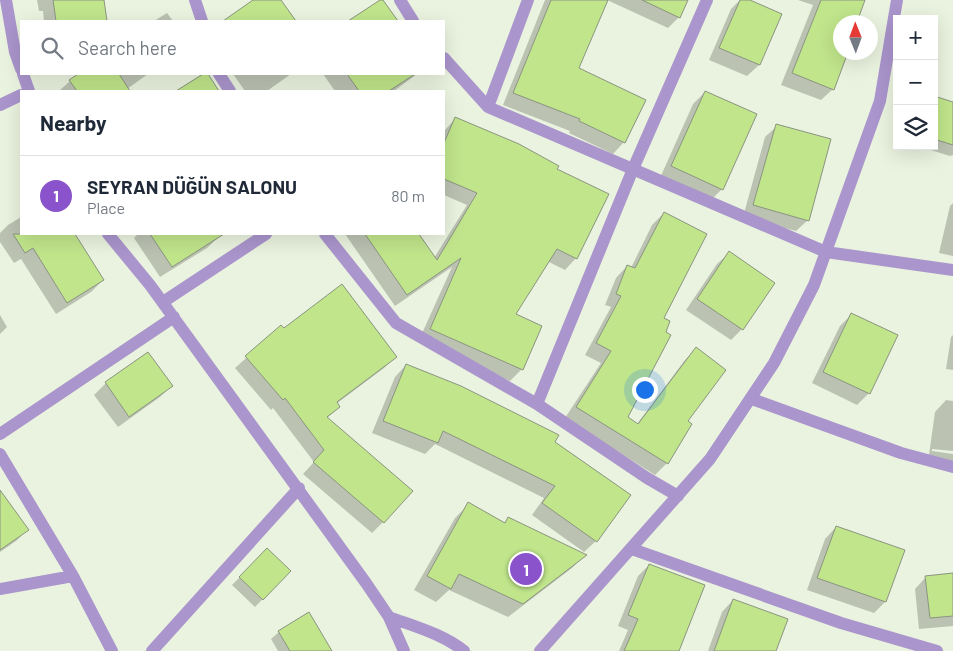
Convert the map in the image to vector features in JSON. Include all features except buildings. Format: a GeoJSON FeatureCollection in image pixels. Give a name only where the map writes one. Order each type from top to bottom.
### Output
{"type":"FeatureCollection","features":[{"type":"Feature","properties":{"kind":"street"},"geometry":{"type":"LineString","coordinates":[[6,0],[20,66]]}},
{"type":"Feature","properties":{"kind":"street"},"geometry":{"type":"LineString","coordinates":[[195,0],[202,20]]}},
{"type":"Feature","properties":{"kind":"street"},"geometry":{"type":"LineString","coordinates":[[400,0],[412,20]]}},
{"type":"Feature","properties":{"kind":"street"},"geometry":{"type":"LineString","coordinates":[[488,107],[528,0]]}},
{"type":"Feature","properties":{"kind":"street"},"geometry":{"type":"LineString","coordinates":[[537,404],[632,169],[707,0]]}},
{"type":"Feature","properties":{"kind":"street"},"geometry":{"type":"LineString","coordinates":[[540,651],[710,459],[774,364],[814,286],[880,101],[897,0]]}},
{"type":"Feature","properties":{"kind":"street"},"geometry":{"type":"LineString","coordinates":[[445,59],[488,107],[826,252],[953,270]]}},
{"type":"Feature","properties":{"kind":"street"},"geometry":{"type":"LineString","coordinates":[[23,75],[29,90]]}},
{"type":"Feature","properties":{"kind":"street"},"geometry":{"type":"LineString","coordinates":[[220,75],[229,90]]}},
{"type":"Feature","properties":{"kind":"street"},"geometry":{"type":"LineString","coordinates":[[0,105],[20,95]]}},
{"type":"Feature","properties":{"kind":"street"},"geometry":{"type":"LineString","coordinates":[[109,235],[163,302],[366,582],[389,617],[404,651]]}},
{"type":"Feature","properties":{"kind":"street"},"geometry":{"type":"LineString","coordinates":[[163,302],[264,235]]}},
{"type":"Feature","properties":{"kind":"street"},"geometry":{"type":"LineString","coordinates":[[326,235],[396,322],[537,404],[647,478],[678,496]]}},
{"type":"Feature","properties":{"kind":"street"},"geometry":{"type":"LineString","coordinates":[[0,434],[174,317]]}},
{"type":"Feature","properties":{"kind":"street"},"geometry":{"type":"LineString","coordinates":[[752,399],[901,454],[953,466]]}},
{"type":"Feature","properties":{"kind":"street"},"geometry":{"type":"LineString","coordinates":[[0,454],[73,576],[112,651]]}},
{"type":"Feature","properties":{"kind":"street"},"geometry":{"type":"LineString","coordinates":[[152,651],[299,488]]}},
{"type":"Feature","properties":{"kind":"street"},"geometry":{"type":"LineString","coordinates":[[632,549],[841,623],[937,651]]}},
{"type":"Feature","properties":{"kind":"street"},"geometry":{"type":"LineString","coordinates":[[0,589],[73,576]]}},
{"type":"Feature","properties":{"kind":"street"},"geometry":{"type":"LineString","coordinates":[[389,617],[436,636],[458,646],[464,651]]}},
{"type":"Feature","properties":{"kind":"place","name":"SEYRAN DÜĞÜN SALONU"},"geometry":{"type":"Point","coordinates":[526,569]}}]}
